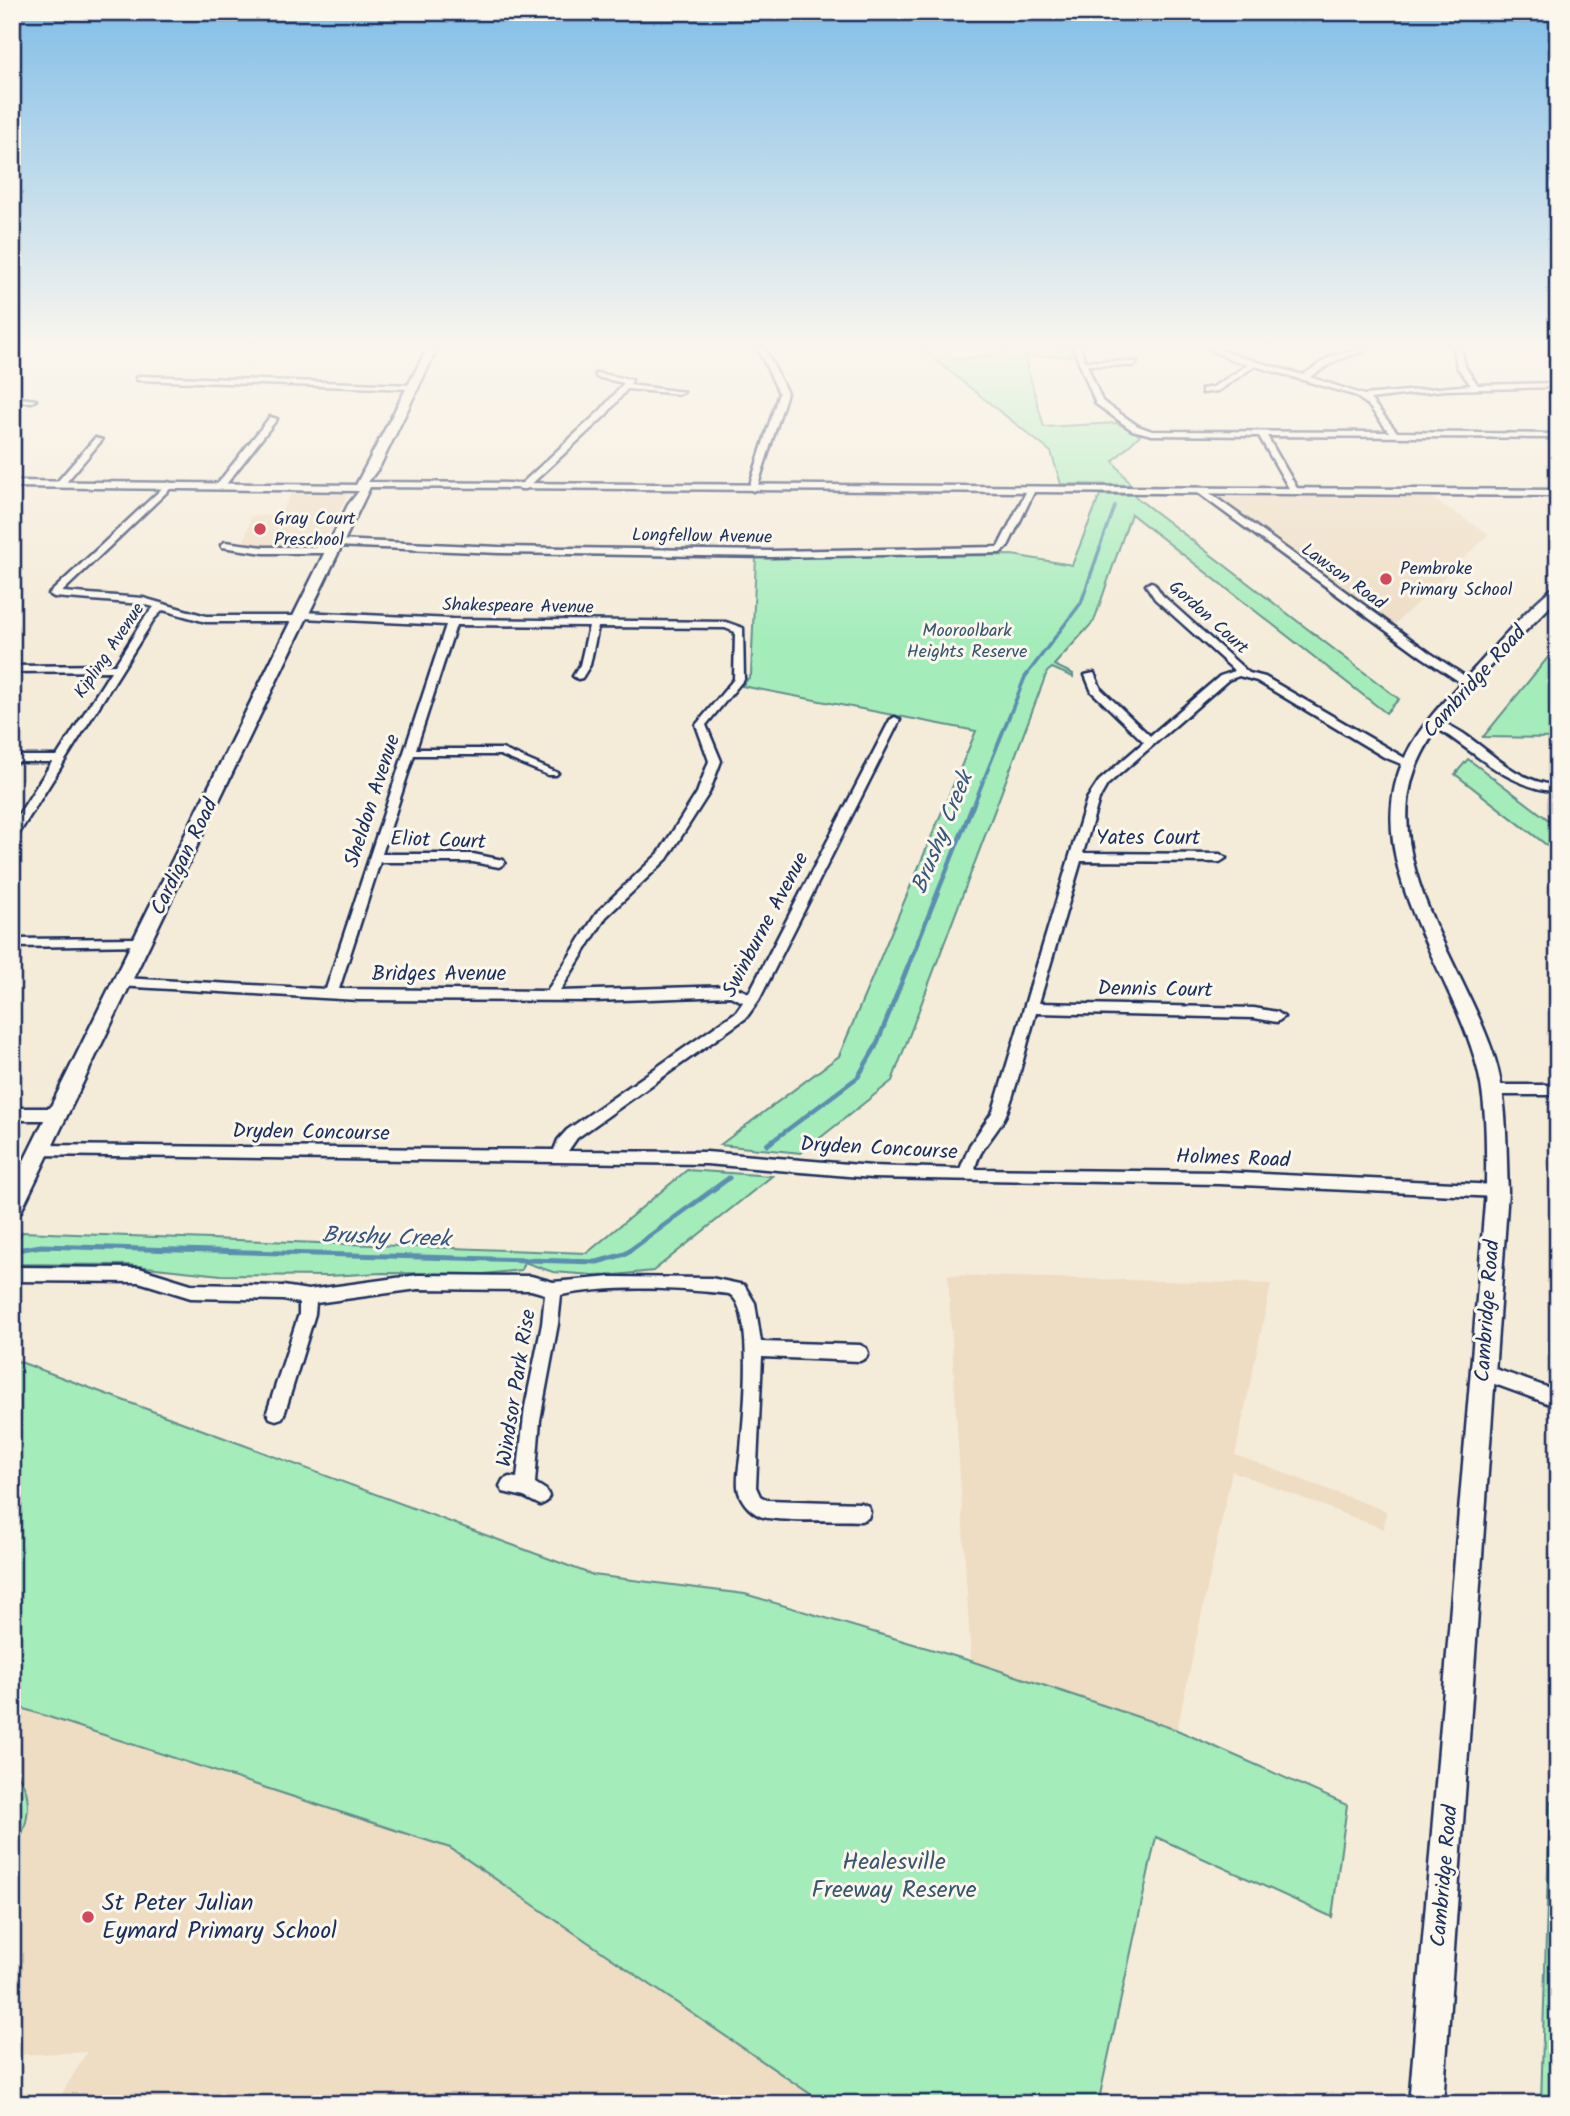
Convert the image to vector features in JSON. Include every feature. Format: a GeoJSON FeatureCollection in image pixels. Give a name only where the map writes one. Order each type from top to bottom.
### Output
{"type":"FeatureCollection","features":[{"type":"Feature","properties":{"kind":"street"},"geometry":{"type":"LineString","coordinates":[[60,484],[93,446]]}},
{"type":"Feature","properties":{"kind":"street"},"geometry":{"type":"LineString","coordinates":[[221,485],[252,446]]}},
{"type":"Feature","properties":{"kind":"street","name":"Cardigan Road"},"geometry":{"type":"LineString","coordinates":[[12,1207],[144,942],[384,446]]}},
{"type":"Feature","properties":{"kind":"street"},"geometry":{"type":"LineString","coordinates":[[523,487],[568,446]]}},
{"type":"Feature","properties":{"kind":"street"},"geometry":{"type":"LineString","coordinates":[[753,488],[766,446]]}},
{"type":"Feature","properties":{"kind":"street"},"geometry":{"type":"LineString","coordinates":[[1268,446],[1294,490]]}},
{"type":"Feature","properties":{"kind":"street"},"geometry":{"type":"LineString","coordinates":[[12,484],[1558,493]]}},
{"type":"Feature","properties":{"kind":"street","name":"Kipling Avenue"},"geometry":{"type":"LineString","coordinates":[[12,835],[150,617],[161,606],[143,601],[54,594],[169,485]]}},
{"type":"Feature","properties":{"kind":"street","name":"Longfellow Avenue"},"geometry":{"type":"LineString","coordinates":[[334,546],[771,554],[1000,550],[1031,490]]}},
{"type":"Feature","properties":{"kind":"street","name":"Lawson Road"},"geometry":{"type":"LineString","coordinates":[[1201,491],[1426,655],[1471,684]]}},
{"type":"Feature","properties":{"kind":"street"},"geometry":{"type":"LineString","coordinates":[[225,545],[264,550],[334,546]]}},
{"type":"Feature","properties":{"kind":"street","name":"Gordon Court"},"geometry":{"type":"LineString","coordinates":[[1151,585],[1158,597],[1245,674]]}},
{"type":"Feature","properties":{"kind":"street","name":"Cambridge Road"},"geometry":{"type":"LineString","coordinates":[[1426,2104],[1497,1191],[1493,1090],[1472,1023],[1404,858],[1397,808],[1409,764],[1436,723],[1558,590]]}},
{"type":"Feature","properties":{"kind":"street","name":"Shakespeare Avenue"},"geometry":{"type":"LineString","coordinates":[[161,606],[206,619],[300,617],[735,626],[741,637],[739,679],[701,725],[715,761],[703,793],[663,856],[602,914],[551,995]]}},
{"type":"Feature","properties":{"kind":"street","name":"Sheldon Avenue"},"geometry":{"type":"LineString","coordinates":[[331,993],[452,622]]}},
{"type":"Feature","properties":{"kind":"street"},"geometry":{"type":"LineString","coordinates":[[578,676],[585,665],[594,624]]}},
{"type":"Feature","properties":{"kind":"street"},"geometry":{"type":"LineString","coordinates":[[12,669],[117,668]]}},
{"type":"Feature","properties":{"kind":"street"},"geometry":{"type":"LineString","coordinates":[[1245,674],[1261,679],[1388,755],[1409,764]]}},
{"type":"Feature","properties":{"kind":"street","name":"Dryden Concourse"},"geometry":{"type":"LineString","coordinates":[[41,1151],[713,1158],[872,1172],[967,1175],[972,1150],[997,1120],[1099,787],[1224,678],[1245,674]]}},
{"type":"Feature","properties":{"kind":"street"},"geometry":{"type":"LineString","coordinates":[[1090,675],[1096,690],[1150,741]]}},
{"type":"Feature","properties":{"kind":"street","name":"Swinburne Avenue"},"geometry":{"type":"LineString","coordinates":[[559,1157],[563,1144],[572,1134],[741,1015],[752,1000],[895,720]]}},
{"type":"Feature","properties":{"kind":"street"},"geometry":{"type":"LineString","coordinates":[[1436,723],[1452,731],[1523,784],[1558,789]]}},
{"type":"Feature","properties":{"kind":"street"},"geometry":{"type":"LineString","coordinates":[[410,752],[502,752],[552,773]]}},
{"type":"Feature","properties":{"kind":"street"},"geometry":{"type":"LineString","coordinates":[[12,759],[62,759]]}},
{"type":"Feature","properties":{"kind":"street","name":"Yates Court"},"geometry":{"type":"LineString","coordinates":[[1076,857],[1220,858]]}},
{"type":"Feature","properties":{"kind":"street","name":"Eliot Court"},"geometry":{"type":"LineString","coordinates":[[375,858],[473,858],[499,863]]}},
{"type":"Feature","properties":{"kind":"street"},"geometry":{"type":"LineString","coordinates":[[12,943],[144,942]]}},
{"type":"Feature","properties":{"kind":"street","name":"Bridges Avenue"},"geometry":{"type":"LineString","coordinates":[[123,983],[331,993],[551,995],[732,990],[752,1000]]}},
{"type":"Feature","properties":{"kind":"street","name":"Dennis Court"},"geometry":{"type":"LineString","coordinates":[[1031,1008],[1254,1013],[1277,1017]]}},
{"type":"Feature","properties":{"kind":"street"},"geometry":{"type":"LineString","coordinates":[[1493,1090],[1558,1090]]}},
{"type":"Feature","properties":{"kind":"street"},"geometry":{"type":"LineString","coordinates":[[12,1114],[59,1114]]}},
{"type":"Feature","properties":{"kind":"street","name":"Holmes Road"},"geometry":{"type":"LineString","coordinates":[[967,1175],[1219,1178],[1497,1191]]}},
{"type":"Feature","properties":{"kind":"street","name":"Windsor Park Rise"},"geometry":{"type":"LineString","coordinates":[[12,1274],[139,1275],[191,1292],[283,1293],[308,1297],[418,1282],[531,1283],[553,1289],[551,1317],[537,1382],[527,1451],[525,1490]]}},
{"type":"Feature","properties":{"kind":"street"},"geometry":{"type":"LineString","coordinates":[[553,1289],[581,1285],[677,1284],[734,1287],[747,1303],[755,1349],[747,1488],[750,1497],[765,1509],[861,1511]]}},
{"type":"Feature","properties":{"kind":"street"},"geometry":{"type":"LineString","coordinates":[[276,1412],[305,1321],[308,1297]]}},
{"type":"Feature","properties":{"kind":"street"},"geometry":{"type":"LineString","coordinates":[[755,1349],[860,1353]]}},
{"type":"Feature","properties":{"kind":"street"},"geometry":{"type":"LineString","coordinates":[[1484,1374],[1558,1399]]}},
{"type":"Feature","properties":{"kind":"shaded area"},"geometry":{"type":"Polygon","coordinates":[[[293,491],[348,493],[321,547],[262,547],[244,542],[251,516],[279,515],[293,491]]]}},
{"type":"Feature","properties":{"kind":"shaded area","name":"Pembroke Primary School"},"geometry":{"type":"Polygon","coordinates":[[[1430,497],[1489,534],[1394,625],[1218,498],[1430,497]]]}},
{"type":"Feature","properties":{"kind":"shaded area"},"geometry":{"type":"Polygon","coordinates":[[[948,1275],[1271,1284],[1235,1455],[1386,1511],[1384,1529],[1232,1471],[1177,1730],[971,1661],[948,1275]]]}},
{"type":"Feature","properties":{"kind":"shaded area"},"geometry":{"type":"Polygon","coordinates":[[[12,1705],[450,1848],[825,2104],[56,2104],[87,2052],[12,2055],[12,1705]]]}},
{"type":"Feature","properties":{"kind":"green space"},"geometry":{"type":"Polygon","coordinates":[[[1043,446],[1129,446],[1113,461],[1131,485],[1061,484],[1051,452],[1043,446]]]}},
{"type":"Feature","properties":{"kind":"green space","name":"Mooroolbark Heights Reserve"},"geometry":{"type":"Polygon","coordinates":[[[1100,495],[1133,495],[1399,699],[1386,713],[1131,514],[1094,621],[1054,665],[1073,674],[1073,677],[1052,668],[1047,672],[892,1081],[801,1153],[720,1145],[839,1056],[976,731],[742,686],[751,675],[756,557],[1012,555],[1072,565],[1100,495]]]}},
{"type":"Feature","properties":{"kind":"green space"},"geometry":{"type":"Polygon","coordinates":[[[1558,645],[1558,738],[1482,737],[1484,736],[1558,645]]]}},
{"type":"Feature","properties":{"kind":"green space"},"geometry":{"type":"Polygon","coordinates":[[[1468,759],[1558,827],[1558,854],[1455,774],[1468,759]]]}},
{"type":"Feature","properties":{"kind":"green space"},"geometry":{"type":"Polygon","coordinates":[[[687,1170],[772,1176],[653,1271],[606,1276],[553,1272],[524,1262],[521,1270],[484,1274],[221,1275],[127,1265],[12,1264],[12,1251],[22,1232],[587,1253],[687,1170]]]}},
{"type":"Feature","properties":{"kind":"green space","name":"Healesville Freeway Reserve"},"geometry":{"type":"Polygon","coordinates":[[[12,1359],[593,1575],[745,1594],[971,1661],[1177,1730],[1347,1805],[1332,1917],[1156,1837],[1098,2104],[825,2104],[450,1848],[12,1705],[12,1359]]]}},
{"type":"Feature","properties":{"kind":"green space"},"geometry":{"type":"Polygon","coordinates":[[[12,1769],[25,1789],[28,1811],[18,1844],[12,1854],[12,1769]]]}},
{"type":"Feature","properties":{"kind":"green space"},"geometry":{"type":"Polygon","coordinates":[[[1550,1801],[1558,1804],[1558,2104],[1541,2104],[1550,1801]]]}},
{"type":"Feature","properties":{"kind":"waterway","name":"Brushy Creek"},"geometry":{"type":"LineString","coordinates":[[1099,550],[1115,505]]}},
{"type":"Feature","properties":{"kind":"waterway","name":"Brushy Creek"},"geometry":{"type":"LineString","coordinates":[[972,809],[1025,677],[1081,603],[1100,548]]}},
{"type":"Feature","properties":{"kind":"waterway","name":"Brushy Creek"},"geometry":{"type":"LineString","coordinates":[[771,1142],[858,1077],[876,1046],[972,807]]}},
{"type":"Feature","properties":{"kind":"waterway","name":"Brushy Creek"},"geometry":{"type":"LineString","coordinates":[[767,1145],[773,1140]]}},
{"type":"Feature","properties":{"kind":"waterway","name":"Brushy Creek"},"geometry":{"type":"LineString","coordinates":[[17,1250],[41,1246],[597,1262],[625,1254],[729,1178]]}},
{"type":"Feature","properties":{"kind":"place","name":"Gray Court Preschool"},"geometry":{"type":"Point","coordinates":[260,529]}},
{"type":"Feature","properties":{"kind":"place","name":"Pembroke Primary School"},"geometry":{"type":"Point","coordinates":[1386,579]}},
{"type":"Feature","properties":{"kind":"place","name":"St Peter Julian Eymard Primary School"},"geometry":{"type":"Point","coordinates":[88,1917]}}]}
